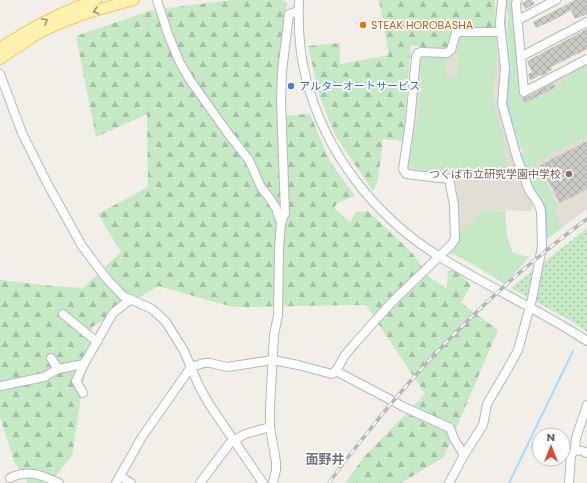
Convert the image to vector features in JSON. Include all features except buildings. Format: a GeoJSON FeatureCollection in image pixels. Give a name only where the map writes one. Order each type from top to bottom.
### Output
{"type":"FeatureCollection","features":[{"type":"Feature","properties":{"kind":"main road"},"geometry":{"type":"LineString","coordinates":[[0,48],[56,15],[96,0]]}},
{"type":"Feature","properties":{"kind":"main road"},"geometry":{"type":"LineString","coordinates":[[0,59],[37,35],[58,25],[92,12],[134,0]]}},
{"type":"Feature","properties":{"kind":"street"},"geometry":{"type":"LineString","coordinates":[[157,0],[168,34],[183,69],[204,101],[249,160],[261,188],[276,208],[281,223]]}},
{"type":"Feature","properties":{"kind":"street"},"geometry":{"type":"LineString","coordinates":[[299,0],[298,34],[306,78],[323,125],[352,176],[372,201],[402,229],[440,256],[561,324],[587,341]]}},
{"type":"Feature","properties":{"kind":"street"},"geometry":{"type":"LineString","coordinates":[[449,483],[464,455],[483,425],[487,404],[508,370],[518,350],[530,307],[542,247],[541,211],[529,190],[517,158],[502,104],[505,68],[501,32],[502,0]]}},
{"type":"Feature","properties":{"kind":"street"},"geometry":{"type":"LineString","coordinates":[[517,0],[516,4],[522,56],[524,92],[587,59]]}},
{"type":"Feature","properties":{"kind":"street"},"geometry":{"type":"LineString","coordinates":[[518,20],[556,0]]}},
{"type":"Feature","properties":{"kind":"street"},"geometry":{"type":"LineString","coordinates":[[273,483],[276,462],[270,427],[274,335],[278,315],[281,223],[285,213],[281,101],[282,71],[289,14],[298,11]]}},
{"type":"Feature","properties":{"kind":"street"},"geometry":{"type":"LineString","coordinates":[[522,56],[587,22]]}},
{"type":"Feature","properties":{"kind":"street"},"geometry":{"type":"LineString","coordinates":[[131,483],[118,479],[142,437],[190,367],[204,362],[210,362],[227,367],[273,360],[332,374],[336,371],[345,355],[391,303],[440,256],[455,239],[454,205],[448,178],[406,174],[403,169],[410,122],[416,57],[418,53],[421,52],[447,53],[450,50],[456,33],[501,32]]}},
{"type":"Feature","properties":{"kind":"street"},"geometry":{"type":"LineString","coordinates":[[0,74],[22,133],[47,183],[82,246],[106,278],[123,296],[152,309],[166,322],[180,343],[199,386],[209,404],[249,461],[262,483]]}},
{"type":"Feature","properties":{"kind":"street"},"geometry":{"type":"LineString","coordinates":[[83,393],[76,381],[84,364],[113,313],[131,299]]}},
{"type":"Feature","properties":{"kind":"street"},"geometry":{"type":"LineString","coordinates":[[63,314],[97,342]]}},
{"type":"Feature","properties":{"kind":"street"},"geometry":{"type":"LineString","coordinates":[[51,358],[58,369]]}},
{"type":"Feature","properties":{"kind":"street"},"geometry":{"type":"LineString","coordinates":[[0,386],[44,377],[58,369],[84,364]]}},
{"type":"Feature","properties":{"kind":"street"},"geometry":{"type":"LineString","coordinates":[[336,371],[404,407],[450,428],[454,439],[464,455]]}},
{"type":"Feature","properties":{"kind":"street"},"geometry":{"type":"LineString","coordinates":[[569,483],[571,455],[575,450],[576,438],[587,405]]}},
{"type":"Feature","properties":{"kind":"street"},"geometry":{"type":"LineString","coordinates":[[200,483],[222,453],[234,441],[245,434],[270,427]]}},
{"type":"Feature","properties":{"kind":"street"},"geometry":{"type":"LineString","coordinates":[[575,450],[587,453]]}},
{"type":"Feature","properties":{"kind":"street"},"geometry":{"type":"LineString","coordinates":[[10,478],[19,474],[32,474],[41,475],[59,483]]}},
{"type":"Feature","properties":{"kind":"shaded area"},"geometry":{"type":"Polygon","coordinates":[[[457,35],[495,35],[496,37],[500,68],[498,105],[513,160],[524,189],[534,202],[531,211],[484,210],[458,234],[457,206],[452,176],[406,171],[419,56],[421,54],[452,55],[457,35]]]}},
{"type":"Feature","properties":{"kind":"shaded area"},"geometry":{"type":"Polygon","coordinates":[[[587,63],[587,209],[548,238],[547,209],[533,186],[508,104],[587,63]]]}},
{"type":"Feature","properties":{"kind":"green space"},"geometry":{"type":"Polygon","coordinates":[[[232,0],[282,0],[287,3],[281,49],[277,116],[310,114],[330,162],[355,196],[337,203],[334,208],[350,222],[356,212],[368,211],[413,254],[428,276],[447,289],[448,271],[455,270],[471,285],[461,303],[498,330],[444,457],[401,483],[345,483],[364,457],[425,394],[366,305],[233,307],[158,286],[92,327],[72,456],[49,483],[28,483],[14,461],[0,417],[0,280],[83,288],[121,252],[98,214],[148,187],[147,114],[96,137],[76,36],[152,10],[232,0]]]}},
{"type":"Feature","properties":{"kind":"green space"},"geometry":{"type":"Polygon","coordinates":[[[379,0],[495,0],[496,29],[456,30],[451,34],[447,48],[435,49],[411,45],[403,141],[383,139],[378,180],[373,191],[336,137],[320,98],[308,46],[340,43],[340,64],[389,55],[379,0]]]}},
{"type":"Feature","properties":{"kind":"green space"},"geometry":{"type":"Polygon","coordinates":[[[507,0],[513,0],[524,96],[521,98],[523,103],[559,86],[571,71],[587,63],[587,135],[535,162],[558,207],[554,210],[562,228],[548,238],[547,209],[533,186],[522,153],[529,150],[527,146],[521,148],[508,103],[511,69],[507,30],[508,15],[505,5],[507,0]]]}},
{"type":"Feature","properties":{"kind":"green space"},"geometry":{"type":"Polygon","coordinates":[[[496,37],[497,75],[458,76],[456,38],[496,37]]]}},
{"type":"Feature","properties":{"kind":"green space"},"geometry":{"type":"Polygon","coordinates":[[[420,56],[446,56],[446,77],[494,76],[493,99],[506,147],[503,150],[510,177],[416,169],[409,161],[419,112],[422,77],[418,77],[420,56]]]}},
{"type":"Feature","properties":{"kind":"green space"},"geometry":{"type":"Polygon","coordinates":[[[484,210],[505,211],[507,236],[513,253],[529,257],[505,284],[449,252],[458,234],[484,210]]]}},
{"type":"Feature","properties":{"kind":"green space"},"geometry":{"type":"Polygon","coordinates":[[[587,228],[587,332],[575,323],[511,288],[587,228]]]}},
{"type":"Feature","properties":{"kind":"waterway"},"geometry":{"type":"LineString","coordinates":[[505,9],[505,28],[510,71],[507,103],[519,148]]}},
{"type":"Feature","properties":{"kind":"waterway"},"geometry":{"type":"LineString","coordinates":[[521,154],[532,186],[546,208],[547,238]]}},
{"type":"Feature","properties":{"kind":"waterway"},"geometry":{"type":"LineString","coordinates":[[509,483],[573,351]]}},
{"type":"Feature","properties":{"kind":"railway"},"geometry":{"type":"LineString","coordinates":[[329,483],[382,415],[437,352],[518,274],[587,219]]}},
{"type":"Feature","properties":{"kind":"place","name":"STEAK HOROBASHA"},"geometry":{"type":"Point","coordinates":[363,25]}},
{"type":"Feature","properties":{"kind":"place","name":"アルターオートサービス"},"geometry":{"type":"Point","coordinates":[291,86]}},
{"type":"Feature","properties":{"kind":"place","name":"つくば市立研究学園中学校"},"geometry":{"type":"Point","coordinates":[569,174]}},
{"type":"Feature","properties":{"kind":"district","name":"面野井"},"geometry":{"type":"Point","coordinates":[325,459]}}]}
